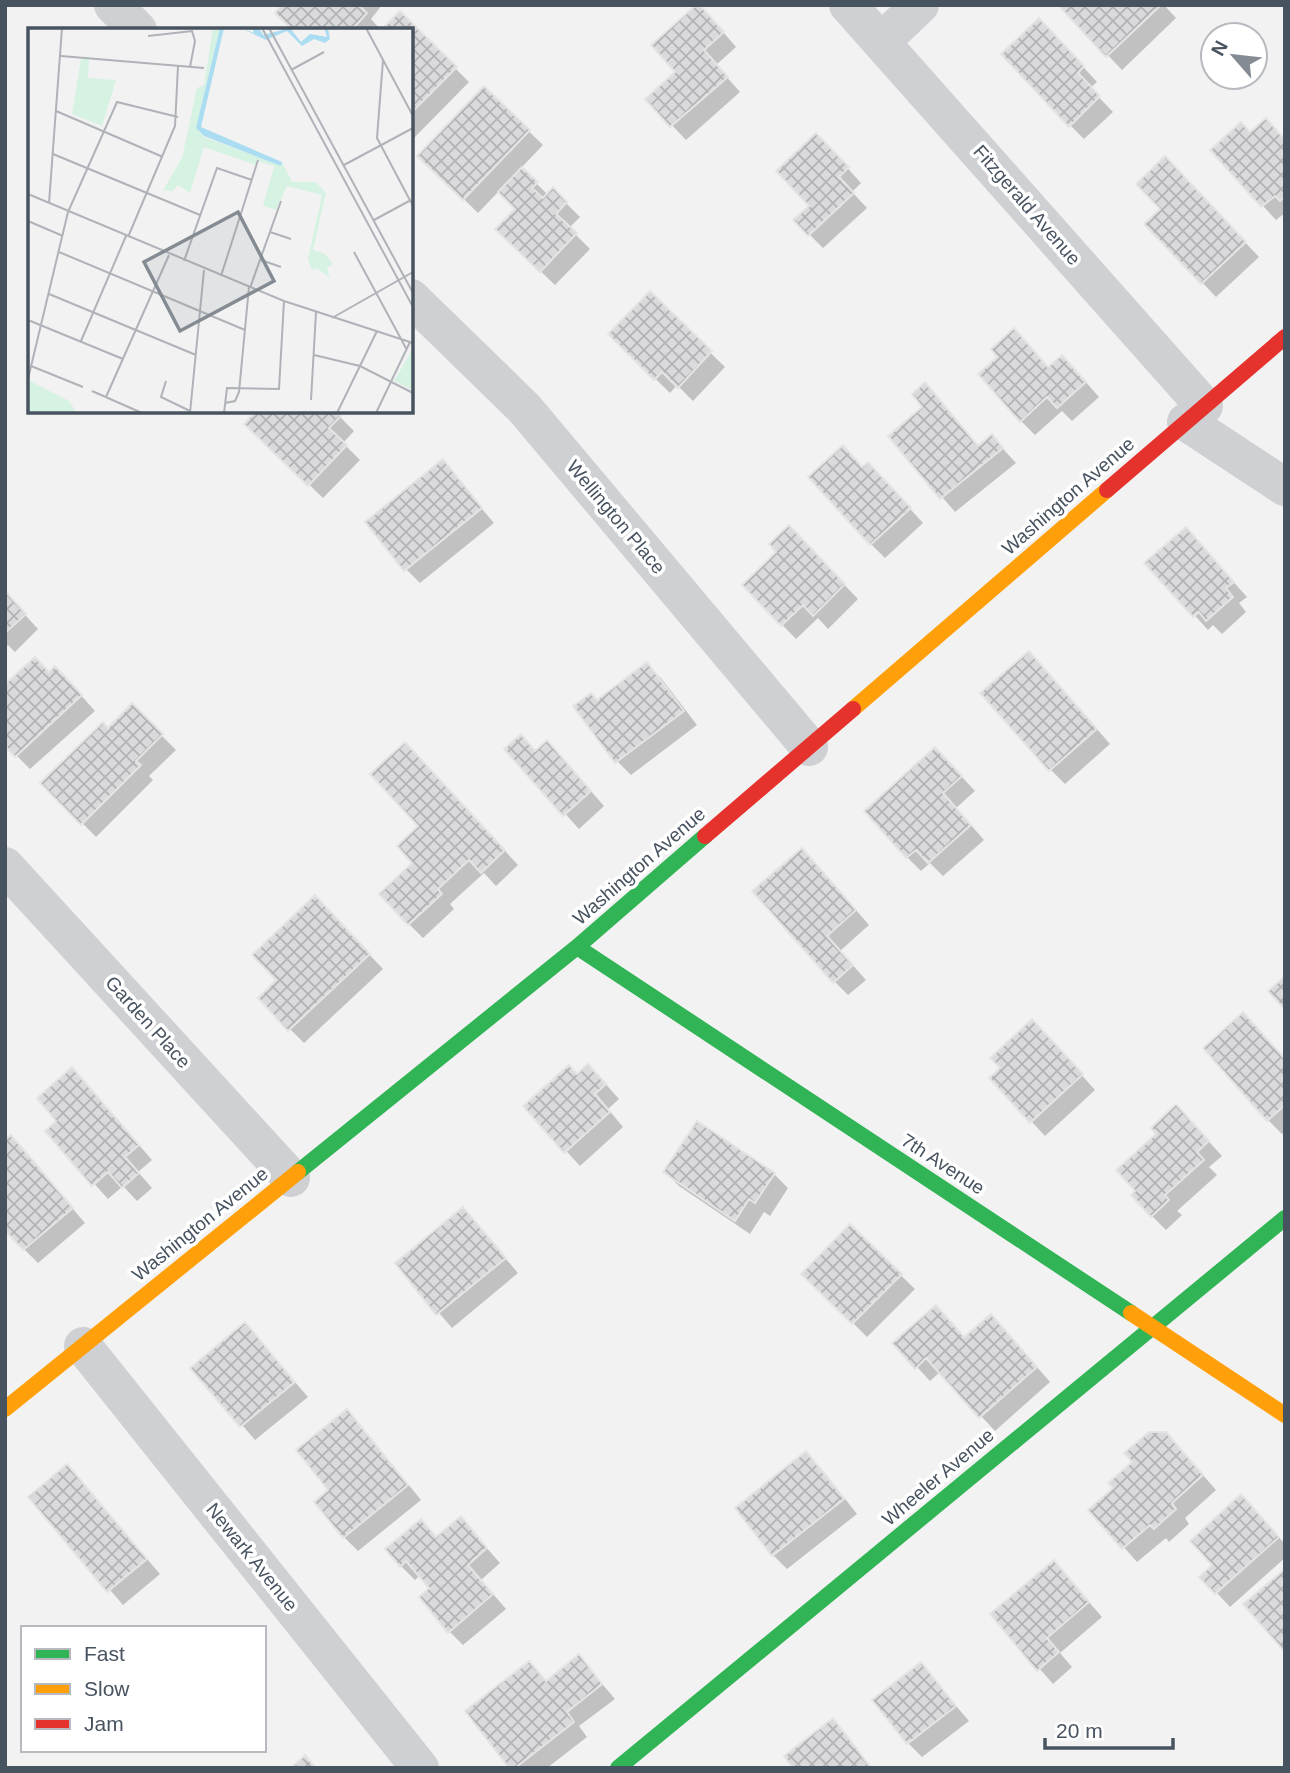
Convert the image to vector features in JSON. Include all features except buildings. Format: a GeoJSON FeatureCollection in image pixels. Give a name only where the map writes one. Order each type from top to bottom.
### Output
{"type":"FeatureCollection","features":[{"type":"Feature","properties":{"kind":"street"},"geometry":{"type":"LineString","coordinates":[[113,5],[136,28]]}},
{"type":"Feature","properties":{"kind":"street","name":"Fitzgerald Avenue"},"geometry":{"type":"LineString","coordinates":[[848,5],[882,41],[1195,414],[1285,487]]}},
{"type":"Feature","properties":{"kind":"street"},"geometry":{"type":"LineString","coordinates":[[882,41],[920,5]]}},
{"type":"Feature","properties":{"kind":"street","name":"Wellington Place"},"geometry":{"type":"LineString","coordinates":[[413,300],[524,408],[809,747]]}},
{"type":"Feature","properties":{"kind":"street","name":"Washington Avenue"},"geometry":{"type":"LineString","coordinates":[[5,1409],[577,947],[1285,337]]}},
{"type":"Feature","properties":{"kind":"street","name":"Garden Place"},"geometry":{"type":"LineString","coordinates":[[5,866],[291,1178]]}},
{"type":"Feature","properties":{"kind":"street","name":"7th Avenue"},"geometry":{"type":"LineString","coordinates":[[577,947],[1285,1415]]}},
{"type":"Feature","properties":{"kind":"street","name":"Wheeler Avenue"},"geometry":{"type":"LineString","coordinates":[[618,1768],[1285,1218]]}},
{"type":"Feature","properties":{"kind":"street","name":"Newark Avenue"},"geometry":{"type":"LineString","coordinates":[[83,1346],[420,1768]]}},
{"type":"Feature","properties":{"kind":"traffic: fast"},"geometry":{"type":"LineString","coordinates":[[298,1172],[577,947],[705,836]]}},
{"type":"Feature","properties":{"kind":"traffic: fast"},"geometry":{"type":"LineString","coordinates":[[577,947],[1131,1313]]}},
{"type":"Feature","properties":{"kind":"traffic: fast"},"geometry":{"type":"LineString","coordinates":[[618,1768],[1285,1218]]}},
{"type":"Feature","properties":{"kind":"traffic: slow"},"geometry":{"type":"LineString","coordinates":[[853,709],[1107,490]]}},
{"type":"Feature","properties":{"kind":"traffic: slow"},"geometry":{"type":"LineString","coordinates":[[5,1409],[298,1172]]}},
{"type":"Feature","properties":{"kind":"traffic: slow"},"geometry":{"type":"LineString","coordinates":[[1131,1313],[1285,1415]]}},
{"type":"Feature","properties":{"kind":"traffic: jam"},"geometry":{"type":"LineString","coordinates":[[1107,490],[1285,337]]}},
{"type":"Feature","properties":{"kind":"traffic: jam"},"geometry":{"type":"LineString","coordinates":[[705,836],[853,709]]}}]}
